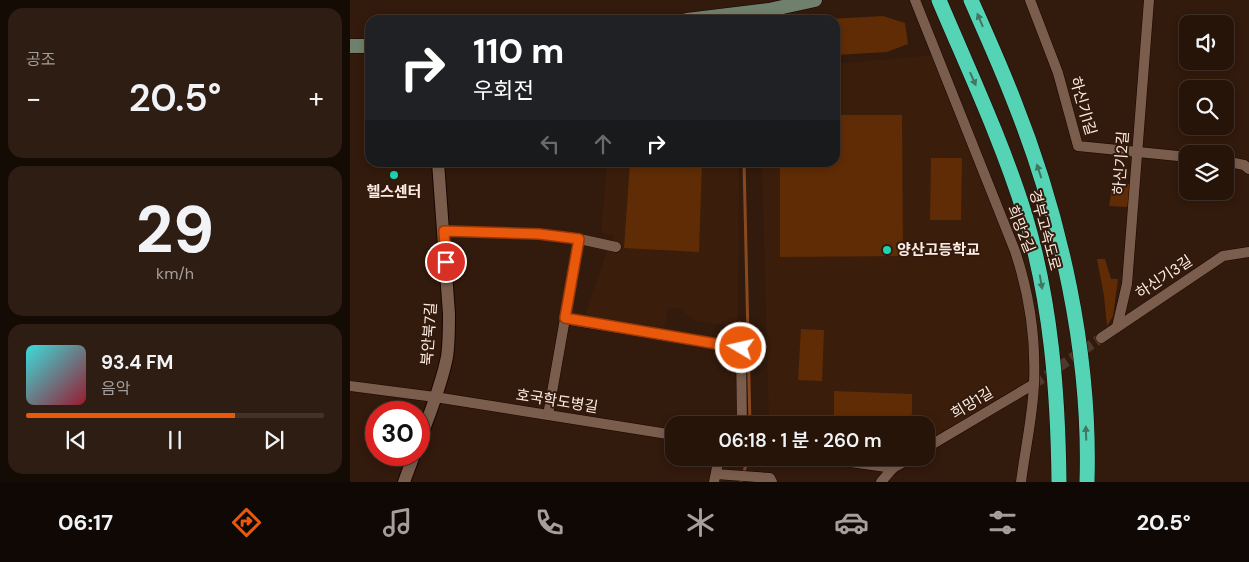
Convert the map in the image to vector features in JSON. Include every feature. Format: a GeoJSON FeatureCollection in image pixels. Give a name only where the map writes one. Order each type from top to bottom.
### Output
{"type":"FeatureCollection","features":[{"type":"Feature","properties":{"kind":"highway","name":"경부고속도로"},"geometry":{"type":"LineString","coordinates":[[971,0],[1030,143],[1055,224],[1076,325],[1085,416],[1087,482]]}},
{"type":"Feature","properties":{"kind":"highway","name":"경부고속도로"},"geometry":{"type":"LineString","coordinates":[[939,1],[995,129],[1032,242],[1040,276],[1054,363],[1059,482]]}},
{"type":"Feature","properties":{"kind":"main road"},"geometry":{"type":"LineString","coordinates":[[728,15],[769,10],[815,0]]}},
{"type":"Feature","properties":{"kind":"main road"},"geometry":{"type":"LineString","coordinates":[[350,46],[365,46]]}},
{"type":"Feature","properties":{"kind":"street","name":"희망2길"},"geometry":{"type":"LineString","coordinates":[[915,0],[1015,251],[1023,276],[1032,317],[1034,384],[1021,482]]}},
{"type":"Feature","properties":{"kind":"street","name":"하신기1길"},"geometry":{"type":"LineString","coordinates":[[1030,0],[1058,73],[1078,146],[1179,156]]}},
{"type":"Feature","properties":{"kind":"street","name":"하신기2길"},"geometry":{"type":"LineString","coordinates":[[1117,327],[1127,284],[1149,0]]}},
{"type":"Feature","properties":{"kind":"street"},"geometry":{"type":"LineString","coordinates":[[1234,163],[1244,165],[1249,169]]}},
{"type":"Feature","properties":{"kind":"street","name":"북안북7길"},"geometry":{"type":"LineString","coordinates":[[430,411],[442,378],[447,355],[449,331],[438,167]]}},
{"type":"Feature","properties":{"kind":"street"},"geometry":{"type":"LineString","coordinates":[[444,231],[539,234],[579,239],[616,247]]}},
{"type":"Feature","properties":{"kind":"street"},"geometry":{"type":"LineString","coordinates":[[548,414],[579,239]]}},
{"type":"Feature","properties":{"kind":"street","name":"하신기3길"},"geometry":{"type":"LineString","coordinates":[[1101,338],[1223,256],[1249,252]]}},
{"type":"Feature","properties":{"kind":"street"},"geometry":{"type":"LineString","coordinates":[[565,318],[741,348],[742,416]]}},
{"type":"Feature","properties":{"kind":"street","name":"희망1길"},"geometry":{"type":"LineString","coordinates":[[935,443],[1034,384]]}},
{"type":"Feature","properties":{"kind":"street","name":"호국학도병길"},"geometry":{"type":"LineString","coordinates":[[350,386],[548,414],[665,434]]}},
{"type":"Feature","properties":{"kind":"street"},"geometry":{"type":"LineString","coordinates":[[404,482],[410,466]]}},
{"type":"Feature","properties":{"kind":"street"},"geometry":{"type":"LineString","coordinates":[[879,466],[893,468]]}},
{"type":"Feature","properties":{"kind":"street"},"geometry":{"type":"LineString","coordinates":[[881,482],[897,466]]}},
{"type":"Feature","properties":{"kind":"street"},"geometry":{"type":"LineString","coordinates":[[715,478],[736,475],[770,478],[772,482]]}},
{"type":"Feature","properties":{"kind":"shaded area"},"geometry":{"type":"Polygon","coordinates":[[[883,16],[905,23],[908,44],[887,52],[840,55],[840,18],[883,16]]]}},
{"type":"Feature","properties":{"kind":"shaded area","name":"양산고등학교"},"geometry":{"type":"Polygon","coordinates":[[[932,55],[1019,272],[1028,312],[1034,380],[935,437],[935,416],[769,416],[762,167],[840,167],[840,64],[932,55]]]}},
{"type":"Feature","properties":{"kind":"shaded area"},"geometry":{"type":"Polygon","coordinates":[[[840,115],[902,115],[903,256],[780,257],[780,167],[840,167],[840,115]]]}},
{"type":"Feature","properties":{"kind":"shaded area"},"geometry":{"type":"Polygon","coordinates":[[[931,158],[962,158],[961,220],[930,220],[931,158]]]}},
{"type":"Feature","properties":{"kind":"shaded area"},"geometry":{"type":"Polygon","coordinates":[[[607,167],[739,167],[738,327],[696,321],[678,308],[668,308],[664,328],[585,315],[614,236],[601,232],[607,167]]]}},
{"type":"Feature","properties":{"kind":"shaded area"},"geometry":{"type":"Polygon","coordinates":[[[630,167],[702,167],[699,252],[624,248],[630,167]]]}},
{"type":"Feature","properties":{"kind":"shaded area"},"geometry":{"type":"Polygon","coordinates":[[[1113,182],[1130,184],[1128,207],[1109,206],[1113,182]]]}},
{"type":"Feature","properties":{"kind":"shaded area"},"geometry":{"type":"Polygon","coordinates":[[[1097,259],[1105,259],[1111,279],[1118,279],[1113,316],[1107,326],[1104,296],[1097,259]]]}},
{"type":"Feature","properties":{"kind":"shaded area"},"geometry":{"type":"Polygon","coordinates":[[[801,329],[824,330],[822,381],[798,380],[801,329]]]}},
{"type":"Feature","properties":{"kind":"shaded area"},"geometry":{"type":"Polygon","coordinates":[[[834,391],[912,394],[912,414],[909,416],[834,415],[834,391]]]}},
{"type":"Feature","properties":{"kind":"waterway"},"geometry":{"type":"LineString","coordinates":[[744,167],[750,416]]}},
{"type":"Feature","properties":{"kind":"waterway"},"geometry":{"type":"LineString","coordinates":[[741,482],[746,466]]}},
{"type":"Feature","properties":{"kind":"tunnel"},"geometry":{"type":"LineString","coordinates":[[1034,384],[1101,338]]}},
{"type":"Feature","properties":{"kind":"place","name":"헬스센터"},"geometry":{"type":"Point","coordinates":[394,175]}},
{"type":"Feature","properties":{"kind":"place","name":"양산고등학교"},"geometry":{"type":"Point","coordinates":[887,250]}},
{"type":"Feature","properties":{"kind":"route"},"geometry":{"type":"LineString","coordinates":[[446,262],[444,231],[539,234],[579,239],[565,318],[741,348]]}}]}
